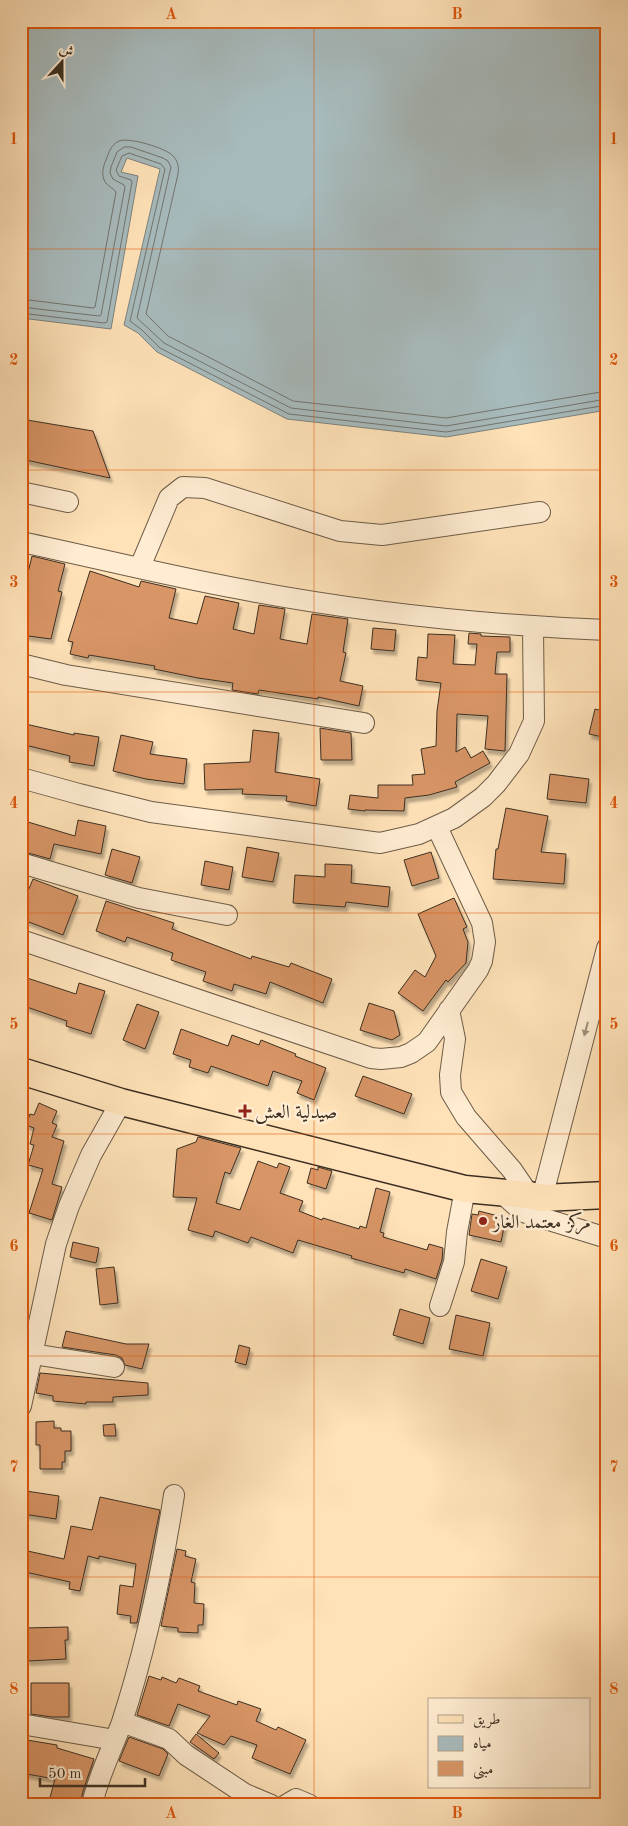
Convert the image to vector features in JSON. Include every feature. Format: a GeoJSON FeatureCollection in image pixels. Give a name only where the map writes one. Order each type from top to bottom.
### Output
{"type":"FeatureCollection","features":[{"type":"Feature","properties":{"kind":"main road"},"geometry":{"type":"LineString","coordinates":[[21,1071],[121,1102],[465,1189],[536,1196],[607,1195]]}},
{"type":"Feature","properties":{"kind":"street"},"geometry":{"type":"LineString","coordinates":[[140,567],[169,498],[183,487],[205,488],[340,531],[382,534],[540,512]]}},
{"type":"Feature","properties":{"kind":"street"},"geometry":{"type":"LineString","coordinates":[[21,492],[68,502]]}},
{"type":"Feature","properties":{"kind":"street"},"geometry":{"type":"LineString","coordinates":[[21,542],[234,588],[308,601],[402,614],[533,627],[607,630]]}},
{"type":"Feature","properties":{"kind":"street"},"geometry":{"type":"LineString","coordinates":[[21,778],[151,812],[380,843],[419,834],[437,827],[469,808],[490,790],[508,770],[527,738],[534,721],[533,627]]}},
{"type":"Feature","properties":{"kind":"street"},"geometry":{"type":"LineString","coordinates":[[21,664],[66,675],[364,723]]}},
{"type":"Feature","properties":{"kind":"street"},"geometry":{"type":"LineString","coordinates":[[21,940],[371,1058],[391,1059],[410,1053],[427,1042],[478,970],[484,951],[485,942],[482,923],[437,827]]}},
{"type":"Feature","properties":{"kind":"street"},"geometry":{"type":"LineString","coordinates":[[21,863],[139,898],[227,915]]}},
{"type":"Feature","properties":{"kind":"street"},"geometry":{"type":"LineString","coordinates":[[536,1196],[607,948]]}},
{"type":"Feature","properties":{"kind":"street"},"geometry":{"type":"LineString","coordinates":[[449,1010],[455,1039],[450,1075],[452,1092],[466,1117],[536,1196]]}},
{"type":"Feature","properties":{"kind":"street"},"geometry":{"type":"LineString","coordinates":[[21,1406],[56,1244],[69,1206],[91,1155],[121,1102]]}},
{"type":"Feature","properties":{"kind":"street"},"geometry":{"type":"LineString","coordinates":[[440,1306],[454,1262],[457,1232],[465,1189]]}},
{"type":"Feature","properties":{"kind":"street"},"geometry":{"type":"LineString","coordinates":[[503,1194],[523,1212],[607,1238]]}},
{"type":"Feature","properties":{"kind":"street"},"geometry":{"type":"LineString","coordinates":[[33,1354],[114,1367]]}},
{"type":"Feature","properties":{"kind":"street"},"geometry":{"type":"LineString","coordinates":[[92,1805],[96,1789],[118,1731],[150,1621],[166,1546],[174,1496]]}},
{"type":"Feature","properties":{"kind":"street"},"geometry":{"type":"LineString","coordinates":[[21,1724],[118,1731],[168,1739],[186,1755],[245,1794],[271,1805]]}},
{"type":"Feature","properties":{"kind":"street"},"geometry":{"type":"LineString","coordinates":[[286,1805],[296,1799],[310,1805]]}},
{"type":"Feature","properties":{"kind":"water"},"geometry":{"type":"Polygon","coordinates":[[[21,21],[607,21],[607,410],[446,437],[287,419],[157,352],[138,333],[124,325],[160,169],[127,158],[121,172],[138,176],[111,329],[21,318],[21,21]]]}},
{"type":"Feature","properties":{"kind":"building"},"geometry":{"type":"Polygon","coordinates":[[[21,419],[93,431],[110,478],[21,459],[21,419]]]}},
{"type":"Feature","properties":{"kind":"building"},"geometry":{"type":"Polygon","coordinates":[[[32,556],[65,564],[58,591],[62,592],[51,639],[21,635],[21,602],[32,556]]]}},
{"type":"Feature","properties":{"kind":"building"},"geometry":{"type":"Polygon","coordinates":[[[90,571],[139,587],[141,581],[176,589],[169,618],[197,624],[205,596],[239,603],[233,629],[254,634],[259,605],[285,609],[280,639],[307,644],[312,614],[348,619],[343,652],[346,653],[340,681],[363,686],[359,706],[318,697],[318,699],[259,690],[258,694],[232,690],[233,683],[154,669],[155,666],[89,655],[88,658],[70,654],[73,642],[68,641],[90,571]]]}},
{"type":"Feature","properties":{"kind":"building"},"geometry":{"type":"Polygon","coordinates":[[[373,628],[396,630],[394,651],[371,649],[373,628]]]}},
{"type":"Feature","properties":{"kind":"building"},"geometry":{"type":"Polygon","coordinates":[[[469,633],[481,634],[481,636],[510,637],[510,652],[497,652],[495,674],[507,674],[505,751],[485,749],[488,716],[457,714],[456,752],[465,747],[471,758],[483,751],[490,763],[455,782],[457,787],[429,795],[405,798],[404,811],[348,809],[350,795],[378,798],[378,785],[413,785],[412,775],[425,774],[421,749],[436,746],[437,711],[441,683],[416,680],[418,657],[427,658],[428,634],[455,635],[453,664],[475,665],[477,644],[468,644],[469,633]]]}},
{"type":"Feature","properties":{"kind":"building"},"geometry":{"type":"Polygon","coordinates":[[[595,709],[607,712],[607,738],[589,734],[595,709]]]}},
{"type":"Feature","properties":{"kind":"building"},"geometry":{"type":"Polygon","coordinates":[[[21,723],[74,735],[74,733],[99,737],[94,766],[69,762],[70,756],[21,744],[21,723]]]}},
{"type":"Feature","properties":{"kind":"building"},"geometry":{"type":"Polygon","coordinates":[[[320,728],[351,733],[352,760],[321,760],[320,728]]]}},
{"type":"Feature","properties":{"kind":"building"},"geometry":{"type":"Polygon","coordinates":[[[253,730],[279,733],[275,772],[320,779],[316,806],[286,801],[287,796],[242,794],[243,789],[205,790],[204,764],[250,762],[253,730]]]}},
{"type":"Feature","properties":{"kind":"building"},"geometry":{"type":"Polygon","coordinates":[[[121,735],[153,742],[150,754],[187,759],[184,784],[146,779],[113,771],[121,735]]]}},
{"type":"Feature","properties":{"kind":"building"},"geometry":{"type":"Polygon","coordinates":[[[550,774],[589,779],[586,803],[547,799],[550,774]]]}},
{"type":"Feature","properties":{"kind":"building"},"geometry":{"type":"Polygon","coordinates":[[[506,808],[548,816],[541,852],[566,854],[564,884],[493,879],[496,849],[498,849],[506,808]]]}},
{"type":"Feature","properties":{"kind":"building"},"geometry":{"type":"Polygon","coordinates":[[[78,820],[106,826],[101,854],[54,844],[50,859],[21,851],[28,822],[75,836],[78,820]]]}},
{"type":"Feature","properties":{"kind":"building"},"geometry":{"type":"Polygon","coordinates":[[[247,847],[279,853],[273,882],[242,877],[247,847]]]}},
{"type":"Feature","properties":{"kind":"building"},"geometry":{"type":"Polygon","coordinates":[[[112,849],[140,857],[132,883],[105,875],[112,849]]]}},
{"type":"Feature","properties":{"kind":"building"},"geometry":{"type":"Polygon","coordinates":[[[431,852],[439,878],[412,886],[404,860],[431,852]]]}},
{"type":"Feature","properties":{"kind":"building"},"geometry":{"type":"Polygon","coordinates":[[[205,861],[233,867],[229,890],[201,885],[205,861]]]}},
{"type":"Feature","properties":{"kind":"building"},"geometry":{"type":"Polygon","coordinates":[[[325,864],[352,865],[351,883],[390,887],[388,907],[346,902],[345,907],[293,903],[295,875],[325,877],[325,864]]]}},
{"type":"Feature","properties":{"kind":"building"},"geometry":{"type":"Polygon","coordinates":[[[33,879],[78,896],[63,935],[21,919],[21,908],[33,879]]]}},
{"type":"Feature","properties":{"kind":"building"},"geometry":{"type":"Polygon","coordinates":[[[454,898],[467,927],[463,929],[468,942],[466,963],[448,982],[446,980],[423,1011],[398,993],[415,970],[425,977],[436,956],[418,914],[454,898]]]}},
{"type":"Feature","properties":{"kind":"building"},"geometry":{"type":"Polygon","coordinates":[[[106,901],[174,923],[172,929],[251,959],[252,956],[289,967],[291,963],[332,979],[323,1003],[270,982],[266,994],[234,984],[232,991],[203,981],[206,972],[171,960],[173,953],[127,937],[125,942],[96,931],[106,901]]]}},
{"type":"Feature","properties":{"kind":"building"},"geometry":{"type":"Polygon","coordinates":[[[21,976],[76,994],[79,983],[105,991],[91,1034],[66,1026],[67,1021],[21,1005],[21,976]]]}},
{"type":"Feature","properties":{"kind":"building"},"geometry":{"type":"Polygon","coordinates":[[[369,1003],[394,1011],[400,1035],[392,1040],[360,1030],[369,1003]]]}},
{"type":"Feature","properties":{"kind":"building"},"geometry":{"type":"Polygon","coordinates":[[[137,1004],[159,1012],[145,1049],[123,1040],[137,1004]]]}},
{"type":"Feature","properties":{"kind":"building"},"geometry":{"type":"Polygon","coordinates":[[[181,1029],[228,1046],[232,1035],[259,1045],[261,1040],[326,1068],[314,1100],[297,1093],[302,1081],[273,1071],[268,1086],[211,1066],[208,1073],[189,1067],[191,1060],[173,1054],[181,1029]]]}},
{"type":"Feature","properties":{"kind":"building"},"geometry":{"type":"Polygon","coordinates":[[[363,1076],[412,1094],[404,1114],[355,1096],[363,1076]]]}},
{"type":"Feature","properties":{"kind":"building"},"geometry":{"type":"Polygon","coordinates":[[[39,1103],[57,1111],[52,1123],[57,1125],[52,1137],[64,1141],[52,1184],[62,1187],[52,1220],[29,1213],[43,1169],[28,1165],[34,1145],[30,1144],[34,1128],[26,1125],[30,1114],[34,1115],[39,1103]]]}},
{"type":"Feature","properties":{"kind":"building"},"geometry":{"type":"Polygon","coordinates":[[[198,1137],[241,1148],[230,1174],[225,1172],[216,1203],[240,1210],[258,1161],[277,1168],[279,1163],[290,1167],[280,1193],[303,1201],[299,1211],[322,1220],[323,1218],[359,1229],[360,1226],[366,1228],[376,1188],[390,1192],[380,1232],[384,1233],[383,1237],[427,1250],[429,1244],[443,1248],[442,1260],[436,1279],[405,1269],[404,1273],[298,1240],[293,1253],[251,1237],[248,1243],[215,1231],[213,1237],[188,1230],[197,1198],[173,1197],[177,1149],[196,1142],[198,1137]]]}},
{"type":"Feature","properties":{"kind":"building"},"geometry":{"type":"Polygon","coordinates":[[[318,1167],[332,1171],[326,1189],[307,1183],[311,1168],[318,1170],[318,1167]]]}},
{"type":"Feature","properties":{"kind":"building"},"geometry":{"type":"Polygon","coordinates":[[[479,1211],[506,1218],[501,1242],[469,1235],[472,1214],[478,1215],[479,1211]]]}},
{"type":"Feature","properties":{"kind":"building"},"geometry":{"type":"Polygon","coordinates":[[[73,1242],[99,1248],[96,1263],[70,1257],[73,1242]]]}},
{"type":"Feature","properties":{"kind":"building"},"geometry":{"type":"Polygon","coordinates":[[[481,1259],[507,1267],[498,1299],[471,1291],[481,1259]]]}},
{"type":"Feature","properties":{"kind":"building"},"geometry":{"type":"Polygon","coordinates":[[[114,1267],[118,1303],[100,1305],[96,1269],[114,1267]]]}},
{"type":"Feature","properties":{"kind":"building"},"geometry":{"type":"Polygon","coordinates":[[[400,1309],[430,1318],[423,1344],[393,1335],[400,1309]]]}},
{"type":"Feature","properties":{"kind":"building"},"geometry":{"type":"Polygon","coordinates":[[[456,1315],[490,1323],[483,1356],[449,1349],[456,1315]]]}},
{"type":"Feature","properties":{"kind":"building"},"geometry":{"type":"Polygon","coordinates":[[[66,1331],[126,1344],[149,1344],[142,1369],[125,1365],[122,1358],[116,1355],[62,1347],[66,1331]]]}},
{"type":"Feature","properties":{"kind":"building"},"geometry":{"type":"Polygon","coordinates":[[[239,1345],[250,1348],[246,1365],[235,1362],[239,1345]]]}},
{"type":"Feature","properties":{"kind":"building"},"geometry":{"type":"Polygon","coordinates":[[[40,1373],[148,1383],[148,1395],[113,1397],[113,1402],[86,1402],[86,1404],[53,1401],[53,1396],[36,1393],[40,1373]]]}},
{"type":"Feature","properties":{"kind":"building"},"geometry":{"type":"Polygon","coordinates":[[[54,1421],[54,1428],[61,1428],[61,1431],[71,1431],[71,1451],[65,1451],[65,1462],[62,1462],[62,1469],[40,1469],[40,1445],[36,1445],[36,1422],[54,1421]]]}},
{"type":"Feature","properties":{"kind":"building"},"geometry":{"type":"Polygon","coordinates":[[[115,1424],[116,1436],[104,1436],[103,1425],[115,1424]]]}},
{"type":"Feature","properties":{"kind":"building"},"geometry":{"type":"Polygon","coordinates":[[[26,1491],[59,1496],[56,1519],[23,1514],[26,1491]]]}},
{"type":"Feature","properties":{"kind":"building"},"geometry":{"type":"Polygon","coordinates":[[[100,1497],[160,1510],[137,1623],[130,1623],[131,1616],[117,1614],[120,1585],[133,1587],[136,1564],[99,1556],[99,1559],[88,1556],[80,1591],[69,1589],[70,1582],[21,1571],[23,1550],[64,1559],[71,1526],[92,1530],[100,1497]]]}},
{"type":"Feature","properties":{"kind":"building"},"geometry":{"type":"Polygon","coordinates":[[[177,1549],[186,1551],[185,1556],[196,1559],[191,1582],[195,1583],[194,1603],[204,1604],[203,1625],[198,1625],[198,1633],[178,1632],[178,1628],[161,1626],[177,1549]]]}},
{"type":"Feature","properties":{"kind":"building"},"geometry":{"type":"Polygon","coordinates":[[[68,1627],[68,1640],[65,1640],[66,1659],[27,1661],[24,1628],[68,1627]]]}},
{"type":"Feature","properties":{"kind":"building"},"geometry":{"type":"Polygon","coordinates":[[[149,1676],[161,1680],[162,1677],[176,1683],[179,1678],[200,1686],[198,1691],[237,1705],[238,1701],[261,1709],[256,1721],[276,1730],[278,1727],[306,1740],[290,1774],[252,1758],[257,1745],[231,1736],[224,1745],[197,1733],[210,1716],[178,1704],[169,1726],[137,1715],[149,1676]]]}},
{"type":"Feature","properties":{"kind":"building"},"geometry":{"type":"Polygon","coordinates":[[[31,1683],[69,1683],[69,1717],[31,1714],[31,1683]]]}},
{"type":"Feature","properties":{"kind":"building"},"geometry":{"type":"Polygon","coordinates":[[[196,1734],[219,1753],[214,1759],[190,1742],[196,1734]]]}},
{"type":"Feature","properties":{"kind":"building"},"geometry":{"type":"Polygon","coordinates":[[[129,1737],[163,1749],[168,1754],[159,1776],[119,1761],[129,1737]]]}},
{"type":"Feature","properties":{"kind":"building"},"geometry":{"type":"Polygon","coordinates":[[[21,1739],[57,1745],[57,1748],[94,1759],[80,1805],[48,1805],[55,1779],[21,1773],[21,1739]]]}},
{"type":"Feature","properties":{"kind":"place","name":"صيدلية العش"},"geometry":{"type":"Point","coordinates":[245,1111]}},
{"type":"Feature","properties":{"kind":"place","name":"مركز معتمد الغاز"},"geometry":{"type":"Point","coordinates":[483,1221]}}]}
